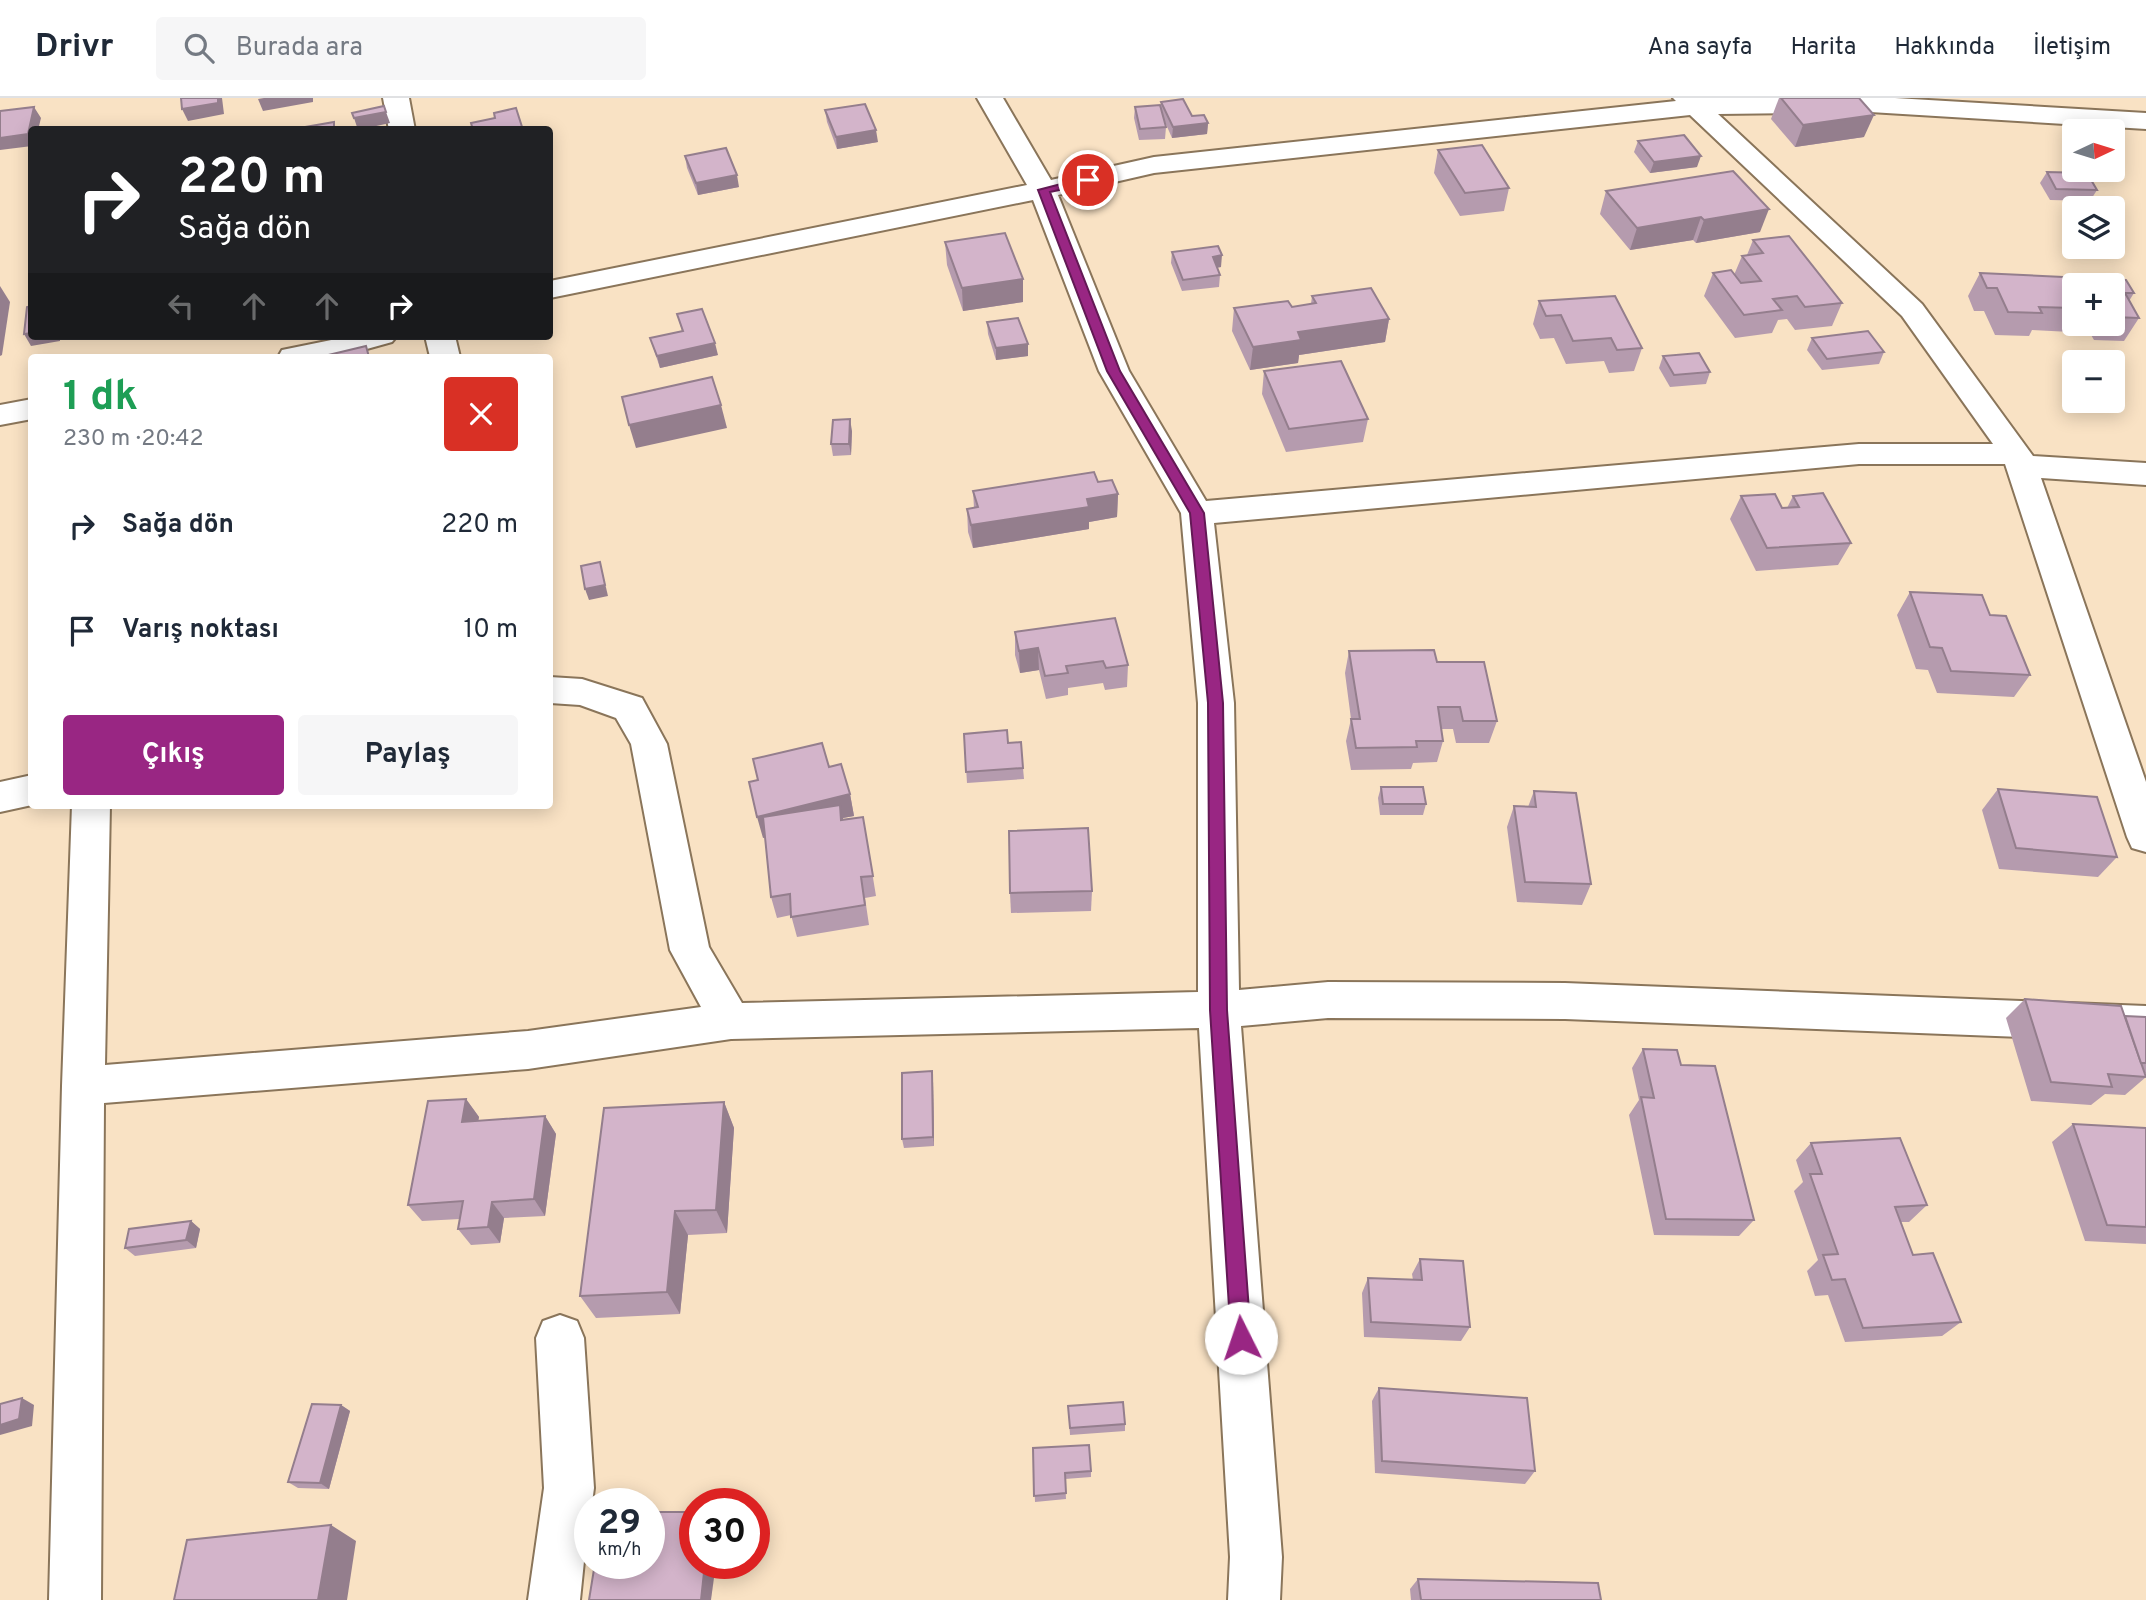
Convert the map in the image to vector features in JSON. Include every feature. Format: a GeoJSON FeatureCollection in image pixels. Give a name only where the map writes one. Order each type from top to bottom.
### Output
{"type":"FeatureCollection","features":[{"type":"Feature","properties":{"kind":"street"},"geometry":{"type":"LineString","coordinates":[[396,98],[401,126]]}},
{"type":"Feature","properties":{"kind":"street"},"geometry":{"type":"LineString","coordinates":[[990,98],[1043,190],[1114,371],[1197,513],[1216,703],[1219,1010],[1256,1557],[1254,1600]]}},
{"type":"Feature","properties":{"kind":"street"},"geometry":{"type":"LineString","coordinates":[[1691,102],[1912,310],[2020,460],[2146,837]]}},
{"type":"Feature","properties":{"kind":"street"},"geometry":{"type":"LineString","coordinates":[[553,289],[1154,165],[1691,102],[1870,104],[2146,121]]}},
{"type":"Feature","properties":{"kind":"street"},"geometry":{"type":"LineString","coordinates":[[308,354],[370,340]]}},
{"type":"Feature","properties":{"kind":"street"},"geometry":{"type":"LineString","coordinates":[[0,415],[28,410]]}},
{"type":"Feature","properties":{"kind":"street"},"geometry":{"type":"LineString","coordinates":[[1197,513],[1860,454],[2020,460],[2146,474]]}},
{"type":"Feature","properties":{"kind":"street"},"geometry":{"type":"LineString","coordinates":[[553,690],[582,692],[629,708],[643,732],[649,744],[690,950],[731,1020]]}},
{"type":"Feature","properties":{"kind":"street"},"geometry":{"type":"LineString","coordinates":[[0,797],[28,791]]}},
{"type":"Feature","properties":{"kind":"street"},"geometry":{"type":"LineString","coordinates":[[75,1600],[90,809]]}},
{"type":"Feature","properties":{"kind":"street"},"geometry":{"type":"LineString","coordinates":[[83,1086],[528,1050],[731,1020],[1219,1010],[1328,1000],[1565,1001],[2146,1024]]}},
{"type":"Feature","properties":{"kind":"street"},"geometry":{"type":"LineString","coordinates":[[554,1600],[569,1488],[560,1338]]}},
{"type":"Feature","properties":{"kind":"building"},"geometry":{"type":"Polygon","coordinates":[[[181,98],[218,98],[218,103],[182,109],[181,98]]]}},
{"type":"Feature","properties":{"kind":"building"},"geometry":{"type":"Polygon","coordinates":[[[1781,98],[1859,98],[1874,115],[1803,125],[1781,98]]]}},
{"type":"Feature","properties":{"kind":"building"},"geometry":{"type":"Polygon","coordinates":[[[1183,99],[1192,116],[1204,115],[1208,123],[1173,127],[1161,102],[1183,99]]]}},
{"type":"Feature","properties":{"kind":"building"},"geometry":{"type":"Polygon","coordinates":[[[865,104],[876,130],[836,137],[825,110],[865,104]]]}},
{"type":"Feature","properties":{"kind":"building"},"geometry":{"type":"Polygon","coordinates":[[[1160,105],[1166,127],[1140,129],[1135,107],[1160,105]]]}},
{"type":"Feature","properties":{"kind":"building"},"geometry":{"type":"Polygon","coordinates":[[[384,106],[386,112],[354,118],[352,113],[384,106]]]}},
{"type":"Feature","properties":{"kind":"building"},"geometry":{"type":"Polygon","coordinates":[[[34,107],[28,134],[0,138],[0,111],[34,107]]]}},
{"type":"Feature","properties":{"kind":"building"},"geometry":{"type":"Polygon","coordinates":[[[516,108],[522,126],[472,126],[471,123],[495,118],[494,113],[516,108]]]}},
{"type":"Feature","properties":{"kind":"building"},"geometry":{"type":"Polygon","coordinates":[[[334,122],[334,126],[311,126],[334,122]]]}},
{"type":"Feature","properties":{"kind":"building"},"geometry":{"type":"Polygon","coordinates":[[[1684,135],[1701,156],[1654,162],[1638,141],[1684,135]]]}},
{"type":"Feature","properties":{"kind":"building"},"geometry":{"type":"Polygon","coordinates":[[[1482,145],[1509,188],[1465,193],[1438,150],[1482,145]]]}},
{"type":"Feature","properties":{"kind":"building"},"geometry":{"type":"Polygon","coordinates":[[[726,148],[737,175],[696,183],[685,156],[726,148]]]}},
{"type":"Feature","properties":{"kind":"building"},"geometry":{"type":"Polygon","coordinates":[[[1733,171],[1769,209],[1637,228],[1606,191],[1733,171]]]}},
{"type":"Feature","properties":{"kind":"building"},"geometry":{"type":"Polygon","coordinates":[[[2047,172],[2062,172],[2062,182],[2092,182],[2097,190],[2056,189],[2047,172]]]}},
{"type":"Feature","properties":{"kind":"building"},"geometry":{"type":"Polygon","coordinates":[[[1005,233],[1023,279],[962,288],[945,242],[1005,233]]]}},
{"type":"Feature","properties":{"kind":"building"},"geometry":{"type":"Polygon","coordinates":[[[1789,236],[1842,303],[1805,307],[1797,296],[1773,299],[1782,310],[1744,315],[1713,273],[1731,270],[1741,283],[1761,281],[1742,256],[1763,253],[1753,240],[1789,236]]]}},
{"type":"Feature","properties":{"kind":"building"},"geometry":{"type":"Polygon","coordinates":[[[1218,246],[1222,255],[1213,257],[1220,275],[1183,280],[1172,252],[1218,246]]]}},
{"type":"Feature","properties":{"kind":"building"},"geometry":{"type":"Polygon","coordinates":[[[1980,273],[2062,277],[2062,308],[2039,307],[2042,313],[2008,312],[1997,288],[1987,288],[1980,273]]]}},
{"type":"Feature","properties":{"kind":"building"},"geometry":{"type":"Polygon","coordinates":[[[2125,280],[2126,280],[2134,293],[2125,293],[2125,280]]]}},
{"type":"Feature","properties":{"kind":"building"},"geometry":{"type":"Polygon","coordinates":[[[1371,288],[1389,319],[1298,332],[1301,340],[1253,347],[1234,308],[1288,301],[1292,307],[1316,303],[1312,296],[1371,288]]]}},
{"type":"Feature","properties":{"kind":"building"},"geometry":{"type":"Polygon","coordinates":[[[2125,293],[2139,318],[2125,317],[2125,293]]]}},
{"type":"Feature","properties":{"kind":"building"},"geometry":{"type":"Polygon","coordinates":[[[1615,296],[1642,348],[1617,350],[1611,338],[1573,341],[1561,315],[1546,316],[1539,301],[1615,296]]]}},
{"type":"Feature","properties":{"kind":"building"},"geometry":{"type":"Polygon","coordinates":[[[27,307],[28,334],[24,334],[27,307]]]}},
{"type":"Feature","properties":{"kind":"building"},"geometry":{"type":"Polygon","coordinates":[[[702,309],[715,343],[657,356],[650,338],[683,331],[677,314],[702,309]]]}},
{"type":"Feature","properties":{"kind":"building"},"geometry":{"type":"Polygon","coordinates":[[[1018,318],[1028,344],[996,348],[987,322],[1018,318]]]}},
{"type":"Feature","properties":{"kind":"building"},"geometry":{"type":"Polygon","coordinates":[[[1868,331],[1884,352],[1827,359],[1812,338],[1868,331]]]}},
{"type":"Feature","properties":{"kind":"building"},"geometry":{"type":"Polygon","coordinates":[[[366,346],[368,354],[333,354],[366,346]]]}},
{"type":"Feature","properties":{"kind":"building"},"geometry":{"type":"Polygon","coordinates":[[[1699,353],[1710,372],[1674,375],[1663,356],[1699,353]]]}},
{"type":"Feature","properties":{"kind":"building"},"geometry":{"type":"Polygon","coordinates":[[[1341,361],[1368,419],[1289,429],[1264,371],[1341,361]]]}},
{"type":"Feature","properties":{"kind":"building"},"geometry":{"type":"Polygon","coordinates":[[[712,377],[721,405],[629,425],[622,397],[712,377]]]}},
{"type":"Feature","properties":{"kind":"building"},"geometry":{"type":"Polygon","coordinates":[[[850,419],[849,444],[831,444],[833,420],[850,419]]]}},
{"type":"Feature","properties":{"kind":"building"},"geometry":{"type":"Polygon","coordinates":[[[1094,472],[1098,482],[1112,480],[1118,494],[1087,499],[1089,507],[971,525],[967,509],[978,507],[973,491],[1094,472]]]}},
{"type":"Feature","properties":{"kind":"building"},"geometry":{"type":"Polygon","coordinates":[[[1823,493],[1851,543],[1767,548],[1741,496],[1775,494],[1782,508],[1799,507],[1793,496],[1823,493]]]}},
{"type":"Feature","properties":{"kind":"building"},"geometry":{"type":"Polygon","coordinates":[[[600,562],[605,585],[585,589],[581,566],[600,562]]]}},
{"type":"Feature","properties":{"kind":"building"},"geometry":{"type":"Polygon","coordinates":[[[1910,592],[1982,595],[1990,615],[2006,616],[2030,675],[1951,671],[1942,648],[1930,647],[1910,592]]]}},
{"type":"Feature","properties":{"kind":"building"},"geometry":{"type":"Polygon","coordinates":[[[1115,618],[1128,665],[1106,668],[1103,661],[1066,666],[1068,673],[1045,676],[1038,648],[1019,651],[1015,632],[1115,618]]]}},
{"type":"Feature","properties":{"kind":"building"},"geometry":{"type":"Polygon","coordinates":[[[1434,650],[1437,662],[1484,662],[1497,721],[1463,721],[1460,707],[1438,707],[1443,741],[1416,741],[1417,747],[1356,748],[1351,719],[1360,719],[1349,651],[1434,650]]]}},
{"type":"Feature","properties":{"kind":"building"},"geometry":{"type":"Polygon","coordinates":[[[1007,730],[1008,743],[1021,742],[1023,768],[966,772],[964,734],[1007,730]]]}},
{"type":"Feature","properties":{"kind":"building"},"geometry":{"type":"Polygon","coordinates":[[[822,743],[829,767],[841,764],[850,794],[757,817],[749,782],[758,780],[753,759],[822,743]]]}},
{"type":"Feature","properties":{"kind":"building"},"geometry":{"type":"Polygon","coordinates":[[[1381,787],[1423,787],[1426,804],[1383,804],[1381,787]]]}},
{"type":"Feature","properties":{"kind":"building"},"geometry":{"type":"Polygon","coordinates":[[[1998,789],[2097,797],[2117,857],[2016,848],[1998,789]]]}},
{"type":"Feature","properties":{"kind":"building"},"geometry":{"type":"Polygon","coordinates":[[[1534,791],[1576,793],[1591,884],[1525,882],[1514,806],[1536,807],[1534,791]]]}},
{"type":"Feature","properties":{"kind":"building"},"geometry":{"type":"Polygon","coordinates":[[[840,805],[841,820],[863,817],[873,876],[861,877],[865,905],[791,917],[790,894],[771,897],[763,817],[840,805]]]}},
{"type":"Feature","properties":{"kind":"building"},"geometry":{"type":"Polygon","coordinates":[[[1088,828],[1092,891],[1010,893],[1009,831],[1088,828]]]}},
{"type":"Feature","properties":{"kind":"building"},"geometry":{"type":"Polygon","coordinates":[[[2025,999],[2121,1006],[2146,1077],[2108,1074],[2112,1087],[2051,1082],[2025,999]]]}},
{"type":"Feature","properties":{"kind":"building"},"geometry":{"type":"Polygon","coordinates":[[[2125,1016],[2146,1017],[2146,1063],[2141,1063],[2125,1016]]]}},
{"type":"Feature","properties":{"kind":"building"},"geometry":{"type":"Polygon","coordinates":[[[1643,1049],[1677,1050],[1681,1065],[1715,1066],[1754,1220],[1666,1219],[1641,1097],[1654,1098],[1643,1049]]]}},
{"type":"Feature","properties":{"kind":"building"},"geometry":{"type":"Polygon","coordinates":[[[932,1071],[933,1137],[902,1139],[902,1073],[932,1071]]]}},
{"type":"Feature","properties":{"kind":"building"},"geometry":{"type":"Polygon","coordinates":[[[466,1099],[462,1122],[545,1116],[534,1199],[492,1202],[488,1227],[458,1229],[463,1201],[408,1205],[428,1101],[466,1099]]]}},
{"type":"Feature","properties":{"kind":"building"},"geometry":{"type":"Polygon","coordinates":[[[724,1102],[716,1210],[675,1211],[667,1292],[580,1296],[604,1108],[724,1102]]]}},
{"type":"Feature","properties":{"kind":"building"},"geometry":{"type":"Polygon","coordinates":[[[2073,1124],[2146,1128],[2146,1227],[2107,1225],[2073,1124]]]}},
{"type":"Feature","properties":{"kind":"building"},"geometry":{"type":"Polygon","coordinates":[[[1900,1138],[1927,1205],[1895,1207],[1913,1255],[1933,1253],[1961,1322],[1863,1328],[1845,1279],[1832,1280],[1823,1255],[1838,1254],[1810,1174],[1822,1174],[1811,1143],[1900,1138]]]}},
{"type":"Feature","properties":{"kind":"building"},"geometry":{"type":"Polygon","coordinates":[[[191,1221],[186,1240],[125,1248],[129,1229],[191,1221]]]}},
{"type":"Feature","properties":{"kind":"building"},"geometry":{"type":"Polygon","coordinates":[[[1420,1259],[1463,1261],[1470,1327],[1371,1322],[1368,1278],[1422,1280],[1420,1259]]]}},
{"type":"Feature","properties":{"kind":"building"},"geometry":{"type":"Polygon","coordinates":[[[1379,1388],[1527,1398],[1535,1471],[1382,1461],[1379,1388]]]}},
{"type":"Feature","properties":{"kind":"building"},"geometry":{"type":"Polygon","coordinates":[[[22,1398],[19,1419],[0,1425],[0,1404],[22,1398]]]}},
{"type":"Feature","properties":{"kind":"building"},"geometry":{"type":"Polygon","coordinates":[[[1123,1402],[1125,1424],[1070,1428],[1068,1406],[1123,1402]]]}},
{"type":"Feature","properties":{"kind":"building"},"geometry":{"type":"Polygon","coordinates":[[[312,1404],[341,1405],[320,1483],[288,1482],[312,1404]]]}},
{"type":"Feature","properties":{"kind":"building"},"geometry":{"type":"Polygon","coordinates":[[[1089,1445],[1091,1471],[1065,1473],[1066,1493],[1034,1496],[1033,1448],[1089,1445]]]}},
{"type":"Feature","properties":{"kind":"building"},"geometry":{"type":"Polygon","coordinates":[[[665,1512],[679,1512],[679,1579],[703,1579],[701,1600],[589,1600],[592,1579],[665,1579],[665,1512]]]}},
{"type":"Feature","properties":{"kind":"building"},"geometry":{"type":"Polygon","coordinates":[[[331,1525],[318,1600],[174,1600],[187,1540],[331,1525]]]}},
{"type":"Feature","properties":{"kind":"building"},"geometry":{"type":"Polygon","coordinates":[[[1418,1579],[1598,1583],[1601,1600],[1421,1600],[1418,1579]]]}},
{"type":"Feature","properties":{"kind":"route"},"geometry":{"type":"LineString","coordinates":[[1088,180],[1043,190],[1114,371],[1197,513],[1216,703],[1219,1010],[1241,1338]]}}]}
